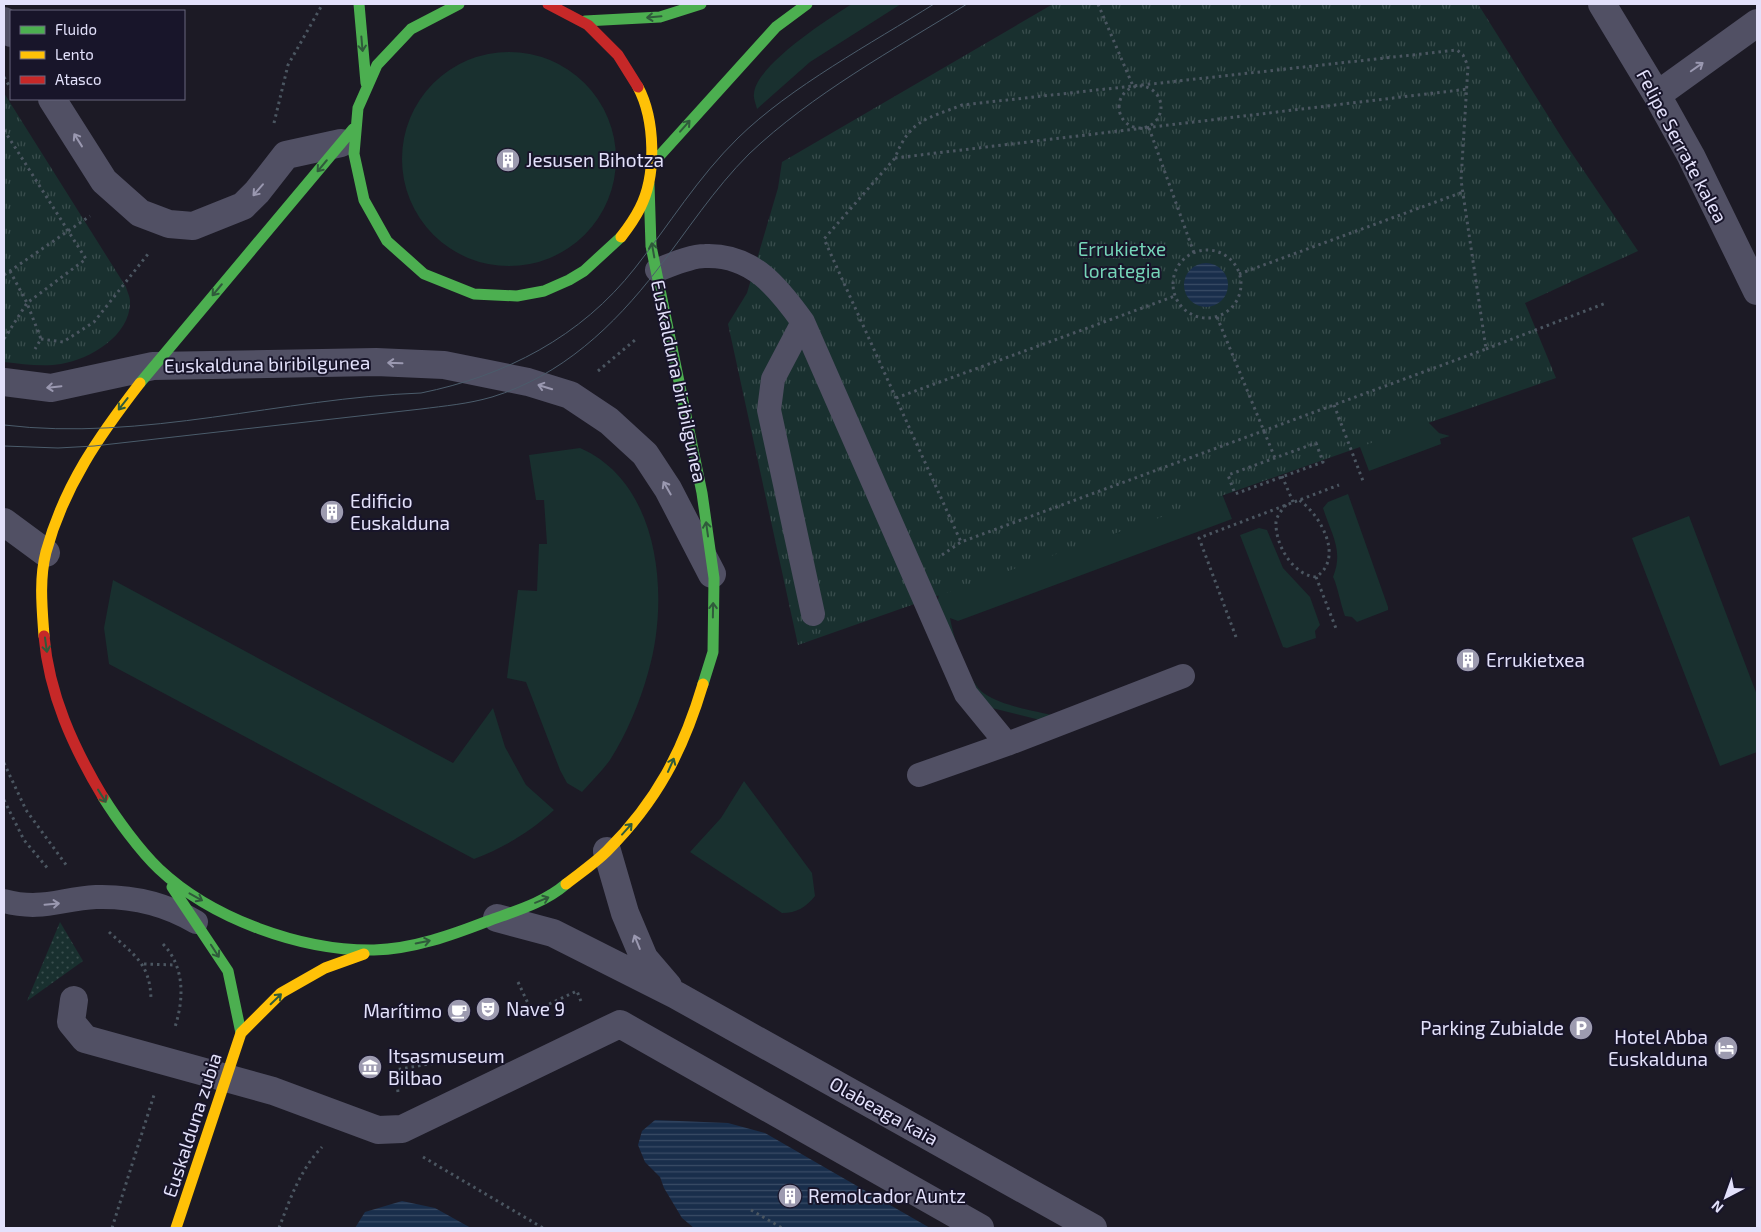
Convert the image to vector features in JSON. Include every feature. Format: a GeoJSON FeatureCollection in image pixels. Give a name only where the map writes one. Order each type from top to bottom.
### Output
{"type":"FeatureCollection","features":[{"type":"Feature","properties":{"kind":"main road"},"geometry":{"type":"LineString","coordinates":[[359,4],[366,83]]}},
{"type":"Feature","properties":{"kind":"main road"},"geometry":{"type":"LineString","coordinates":[[153,366],[347,136],[366,83],[384,54],[409,29],[439,10],[459,4]]}},
{"type":"Feature","properties":{"kind":"main road"},"geometry":{"type":"LineString","coordinates":[[347,136],[355,174],[370,217],[396,253],[433,280],[475,295],[520,296],[564,284],[595,265],[602,260],[631,226],[649,184],[653,163],[651,122],[639,82],[616,48],[585,21],[548,4]]}},
{"type":"Feature","properties":{"kind":"main road"},"geometry":{"type":"LineString","coordinates":[[585,21],[660,17],[700,4]]}},
{"type":"Feature","properties":{"kind":"main road"},"geometry":{"type":"LineString","coordinates":[[653,163],[776,27],[807,4]]}},
{"type":"Feature","properties":{"kind":"main road","name":"Euskalduna biribilgunea"},"geometry":{"type":"LineString","coordinates":[[153,366],[100,435],[74,480],[46,553],[41,597],[45,645],[58,708],[85,767],[110,808],[158,868],[190,894],[248,925],[295,940],[328,947],[375,950],[428,942],[497,918],[552,896],[607,851],[646,807],[666,778],[692,720],[713,652],[714,578],[702,493],[651,246],[649,184]]}},
{"type":"Feature","properties":{"kind":"main road","name":"Euskalduna zubia"},"geometry":{"type":"LineString","coordinates":[[158,868],[228,971],[241,1033]]}},
{"type":"Feature","properties":{"kind":"main road","name":"Euskalduna zubia"},"geometry":{"type":"LineString","coordinates":[[176,1228],[241,1033],[281,993],[325,968],[375,950]]}},
{"type":"Feature","properties":{"kind":"street","name":"Felipe Serrate kalea"},"geometry":{"type":"LineString","coordinates":[[1602,4],[1657,94],[1757,291]]}},
{"type":"Feature","properties":{"kind":"street"},"geometry":{"type":"LineString","coordinates":[[1657,94],[1757,23]]}},
{"type":"Feature","properties":{"kind":"street"},"geometry":{"type":"LineString","coordinates":[[53,100],[104,181],[140,213],[170,224],[193,226],[243,206],[286,155],[347,136]]}},
{"type":"Feature","properties":{"kind":"street","name":"Euskalduna biribilgunea"},"geometry":{"type":"LineString","coordinates":[[153,366],[376,362],[444,365],[528,382],[570,395],[609,421],[645,454],[668,489],[714,578]]}},
{"type":"Feature","properties":{"kind":"street"},"geometry":{"type":"LineString","coordinates":[[9,383],[51,388],[153,366]]}},
{"type":"Feature","properties":{"kind":"street"},"geometry":{"type":"LineString","coordinates":[[4,522],[46,553]]}},
{"type":"Feature","properties":{"kind":"street","name":"Olabeaga kaia"},"geometry":{"type":"LineString","coordinates":[[607,851],[625,913],[644,958],[676,995]]}},
{"type":"Feature","properties":{"kind":"street","name":"Olabeaga kaia"},"geometry":{"type":"LineString","coordinates":[[497,918],[553,933],[676,995],[1093,1228]]}},
{"type":"Feature","properties":{"kind":"street"},"geometry":{"type":"LineString","coordinates":[[74,1000],[71,1022],[84,1038],[272,1091],[378,1130],[402,1129],[620,1024],[980,1228]]}},
{"type":"Feature","properties":{"kind":"lane"},"geometry":{"type":"LineString","coordinates":[[657,270],[704,256],[737,259],[764,274],[784,296],[803,322],[966,694],[1006,744]]}},
{"type":"Feature","properties":{"kind":"lane"},"geometry":{"type":"LineString","coordinates":[[803,322],[773,379],[769,410],[813,614]]}},
{"type":"Feature","properties":{"kind":"lane"},"geometry":{"type":"LineString","coordinates":[[920,775],[1183,676]]}},
{"type":"Feature","properties":{"kind":"lane"},"geometry":{"type":"LineString","coordinates":[[4,901],[24,907],[95,898],[146,902],[175,909],[196,922]]}},
{"type":"Feature","properties":{"kind":"path"},"geometry":{"type":"LineString","coordinates":[[1098,4],[1134,86]]}},
{"type":"Feature","properties":{"kind":"path"},"geometry":{"type":"LineString","coordinates":[[961,542],[824,239],[895,158],[900,144],[918,122],[962,105],[1457,50],[1463,55],[1468,66],[1461,180],[1486,350]]}},
{"type":"Feature","properties":{"kind":"path"},"geometry":{"type":"LineString","coordinates":[[1134,86],[1147,86],[1158,94],[1162,106],[1159,119],[1149,128],[1129,126],[1122,119],[1118,110],[1119,100],[1125,91],[1134,86]]}},
{"type":"Feature","properties":{"kind":"path"},"geometry":{"type":"LineString","coordinates":[[895,158],[1468,89]]}},
{"type":"Feature","properties":{"kind":"path"},"geometry":{"type":"LineString","coordinates":[[1149,128],[1194,253]]}},
{"type":"Feature","properties":{"kind":"path"},"geometry":{"type":"LineString","coordinates":[[4,130],[86,259],[27,303],[4,339]]}},
{"type":"Feature","properties":{"kind":"path"},"geometry":{"type":"LineString","coordinates":[[1239,274],[1463,192]]}},
{"type":"Feature","properties":{"kind":"path"},"geometry":{"type":"LineString","coordinates":[[4,275],[88,219]]}},
{"type":"Feature","properties":{"kind":"path"},"geometry":{"type":"LineString","coordinates":[[1215,251],[1228,257],[1237,268],[1240,291],[1236,302],[1228,311],[1217,317],[1204,318],[1191,314],[1180,305],[1175,296],[1173,279],[1178,266],[1187,256],[1194,253],[1215,251]]}},
{"type":"Feature","properties":{"kind":"path"},"geometry":{"type":"LineString","coordinates":[[9,383],[41,339],[27,303],[10,271]]}},
{"type":"Feature","properties":{"kind":"path"},"geometry":{"type":"LineString","coordinates":[[896,398],[1175,296]]}},
{"type":"Feature","properties":{"kind":"path"},"geometry":{"type":"LineString","coordinates":[[914,575],[961,542],[1486,350],[1606,303]]}},
{"type":"Feature","properties":{"kind":"path"},"geometry":{"type":"LineString","coordinates":[[1217,317],[1275,458]]}},
{"type":"Feature","properties":{"kind":"path"},"geometry":{"type":"LineString","coordinates":[[592,376],[641,334]]}},
{"type":"Feature","properties":{"kind":"path"},"geometry":{"type":"LineString","coordinates":[[1334,405],[1363,481]]}},
{"type":"Feature","properties":{"kind":"path"},"geometry":{"type":"LineString","coordinates":[[1316,443],[1322,462],[1282,476],[1235,494],[1228,475],[1316,443]]}},
{"type":"Feature","properties":{"kind":"path"},"geometry":{"type":"LineString","coordinates":[[1282,476],[1293,502]]}},
{"type":"Feature","properties":{"kind":"path"},"geometry":{"type":"LineString","coordinates":[[1236,637],[1199,538],[1339,485]]}},
{"type":"Feature","properties":{"kind":"path"},"geometry":{"type":"LineString","coordinates":[[1298,500],[1315,515],[1328,542],[1329,556],[1326,568],[1316,577]]}},
{"type":"Feature","properties":{"kind":"path"},"geometry":{"type":"LineString","coordinates":[[1286,505],[1276,520],[1277,534],[1285,556],[1303,573],[1316,577]]}},
{"type":"Feature","properties":{"kind":"path"},"geometry":{"type":"LineString","coordinates":[[1316,577],[1337,631]]}},
{"type":"Feature","properties":{"kind":"path"},"geometry":{"type":"LineString","coordinates":[[152,999],[151,986],[144,964],[176,965],[182,981],[180,1010],[175,1029]]}},
{"type":"Feature","properties":{"kind":"path"},"geometry":{"type":"LineString","coordinates":[[518,982],[532,1012],[577,991],[582,1004],[573,1008]]}},
{"type":"Feature","properties":{"kind":"path"},"geometry":{"type":"LineString","coordinates":[[395,1070],[468,1057]]}},
{"type":"Feature","properties":{"kind":"path"},"geometry":{"type":"LineString","coordinates":[[112,1228],[157,1086]]}},
{"type":"Feature","properties":{"kind":"path"},"geometry":{"type":"LineString","coordinates":[[378,1130],[543,1228]]}},
{"type":"Feature","properties":{"kind":"path"},"geometry":{"type":"LineString","coordinates":[[279,1228],[292,1193],[309,1161],[328,1141]]}},
{"type":"Feature","properties":{"kind":"path"},"geometry":{"type":"LineString","coordinates":[[751,1210],[782,1228]]}},
{"type":"Feature","properties":{"kind":"green space"},"geometry":{"type":"Polygon","coordinates":[[[852,4],[901,4],[810,62],[757,109],[754,94],[766,70],[811,31],[852,4]]]}},
{"type":"Feature","properties":{"kind":"green space","name":"Errukietxe lorategia"},"geometry":{"type":"Polygon","coordinates":[[[1053,4],[1478,4],[1567,146],[1638,251],[1525,303],[1556,378],[798,645],[728,324],[747,293],[778,188],[782,162],[1053,4]]]}},
{"type":"Feature","properties":{"kind":"green space"},"geometry":{"type":"Polygon","coordinates":[[[498,52],[520,52],[540,56],[560,64],[585,83],[604,108],[612,128],[616,159],[612,190],[604,210],[585,235],[560,254],[540,262],[520,266],[498,266],[478,262],[458,254],[441,242],[426,227],[414,210],[406,190],[402,170],[402,148],[406,128],[414,108],[426,91],[441,76],[458,64],[478,56],[498,52]]]}},
{"type":"Feature","properties":{"kind":"green space"},"geometry":{"type":"Polygon","coordinates":[[[4,93],[126,287],[130,298],[129,313],[117,335],[85,357],[61,364],[40,365],[4,362],[4,93]]]}},
{"type":"Feature","properties":{"kind":"green space"},"geometry":{"type":"Polygon","coordinates":[[[1348,415],[1422,416],[1439,433],[1450,436],[1440,439],[1441,444],[1369,471],[1348,415]]]}},
{"type":"Feature","properties":{"kind":"green space"},"geometry":{"type":"Polygon","coordinates":[[[580,448],[607,465],[628,488],[643,515],[653,546],[658,579],[658,612],[655,644],[641,695],[622,740],[610,760],[582,792],[567,783],[560,770],[526,682],[507,678],[518,590],[537,591],[539,544],[547,544],[544,500],[536,500],[529,455],[580,448]]]}},
{"type":"Feature","properties":{"kind":"green space"},"geometry":{"type":"Polygon","coordinates":[[[1211,466],[1232,519],[958,621],[950,618],[962,659],[978,688],[1000,702],[1056,716],[1052,723],[988,707],[975,695],[937,605],[940,588],[1211,466]]]}},
{"type":"Feature","properties":{"kind":"green space"},"geometry":{"type":"Polygon","coordinates":[[[1348,494],[1388,607],[1388,610],[1357,622],[1352,617],[1345,616],[1333,577],[1336,567],[1337,550],[1323,508],[1328,502],[1348,494]]]}},
{"type":"Feature","properties":{"kind":"green space"},"geometry":{"type":"Polygon","coordinates":[[[1689,516],[1757,695],[1757,752],[1720,766],[1632,538],[1689,516]]]}},
{"type":"Feature","properties":{"kind":"green space"},"geometry":{"type":"Polygon","coordinates":[[[1259,528],[1267,530],[1283,568],[1310,597],[1320,625],[1315,631],[1316,638],[1287,648],[1283,647],[1240,535],[1259,528]]]}},
{"type":"Feature","properties":{"kind":"green space"},"geometry":{"type":"Polygon","coordinates":[[[113,580],[453,763],[493,708],[505,747],[526,785],[554,810],[517,838],[474,859],[109,664],[104,628],[113,580]]]}},
{"type":"Feature","properties":{"kind":"green space"},"geometry":{"type":"Polygon","coordinates":[[[744,781],[812,873],[815,896],[797,911],[782,913],[690,852],[721,818],[744,781]]]}},
{"type":"Feature","properties":{"kind":"green space"},"geometry":{"type":"Polygon","coordinates":[[[60,922],[83,961],[27,1001],[60,922]]]}},
{"type":"Feature","properties":{"kind":"water"},"geometry":{"type":"Polygon","coordinates":[[[1210,263],[1222,269],[1227,276],[1227,294],[1222,301],[1215,306],[1202,307],[1194,304],[1187,297],[1184,281],[1187,273],[1194,266],[1210,263]]]}},
{"type":"Feature","properties":{"kind":"water"},"geometry":{"type":"Polygon","coordinates":[[[655,1120],[728,1123],[765,1133],[930,1228],[694,1228],[682,1218],[664,1188],[660,1177],[645,1162],[638,1145],[642,1131],[655,1120]]]}},
{"type":"Feature","properties":{"kind":"water"},"geometry":{"type":"Polygon","coordinates":[[[402,1201],[435,1208],[471,1228],[355,1228],[365,1212],[402,1201]]]}},
{"type":"Feature","properties":{"kind":"tram line"},"geometry":{"type":"LineString","coordinates":[[4,425],[56,429],[108,428],[160,424],[317,402],[421,393],[452,386],[511,364],[539,350],[566,333],[591,314],[614,292],[635,268],[723,153],[759,119],[832,66],[934,4]]}},
{"type":"Feature","properties":{"kind":"tram line"},"geometry":{"type":"LineString","coordinates":[[4,446],[58,448],[94,446],[421,409],[474,401],[517,388],[541,376],[584,347],[623,311],[657,270],[724,181],[773,132],[826,92],[967,4]]}},
{"type":"Feature","properties":{"kind":"traffic: fast"},"geometry":{"type":"LineString","coordinates":[[359,4],[366,83]]}},
{"type":"Feature","properties":{"kind":"traffic: fast"},"geometry":{"type":"LineString","coordinates":[[459,4],[411,29],[377,65],[358,108],[354,154],[364,200],[387,241],[424,274],[474,294],[517,296],[544,291],[569,280],[584,271],[621,237]]}},
{"type":"Feature","properties":{"kind":"traffic: fast"},"geometry":{"type":"LineString","coordinates":[[585,21],[660,17],[701,4]]}},
{"type":"Feature","properties":{"kind":"traffic: fast"},"geometry":{"type":"LineString","coordinates":[[653,163],[776,27],[807,4]]}},
{"type":"Feature","properties":{"kind":"traffic: fast"},"geometry":{"type":"LineString","coordinates":[[140,383],[353,129]]}},
{"type":"Feature","properties":{"kind":"traffic: fast"},"geometry":{"type":"LineString","coordinates":[[649,184],[651,246],[702,493],[714,578],[713,652],[703,684]]}},
{"type":"Feature","properties":{"kind":"traffic: fast"},"geometry":{"type":"LineString","coordinates":[[103,797],[144,853],[180,887],[231,917],[259,929],[317,945],[374,950],[418,944],[529,906],[566,884]]}},
{"type":"Feature","properties":{"kind":"traffic: fast"},"geometry":{"type":"LineString","coordinates":[[172,887],[228,971],[241,1033]]}},
{"type":"Feature","properties":{"kind":"traffic: slow"},"geometry":{"type":"LineString","coordinates":[[621,237],[640,208],[649,180],[651,164],[651,131],[644,100],[638,87]]}},
{"type":"Feature","properties":{"kind":"traffic: slow"},"geometry":{"type":"LineString","coordinates":[[44,636],[42,573],[46,552],[54,528],[73,483],[84,463],[140,383]]}},
{"type":"Feature","properties":{"kind":"traffic: slow"},"geometry":{"type":"LineString","coordinates":[[566,884],[607,851],[625,832],[654,794],[687,731],[703,684]]}},
{"type":"Feature","properties":{"kind":"traffic: slow"},"geometry":{"type":"LineString","coordinates":[[176,1228],[241,1033],[281,993],[325,968],[364,954]]}},
{"type":"Feature","properties":{"kind":"traffic: jam"},"geometry":{"type":"LineString","coordinates":[[548,4],[588,25],[618,55],[638,87]]}},
{"type":"Feature","properties":{"kind":"traffic: jam"},"geometry":{"type":"LineString","coordinates":[[44,636],[51,679],[64,720],[82,759],[103,797]]}},
{"type":"Feature","properties":{"kind":"place","name":"Jesusen Bihotza"},"geometry":{"type":"Point","coordinates":[508,160]}},
{"type":"Feature","properties":{"kind":"place","name":"Edificio Euskalduna"},"geometry":{"type":"Point","coordinates":[332,512]}},
{"type":"Feature","properties":{"kind":"place","name":"Errukietxea"},"geometry":{"type":"Point","coordinates":[1468,660]}},
{"type":"Feature","properties":{"kind":"place","name":"Nave 9"},"geometry":{"type":"Point","coordinates":[488,1009]}},
{"type":"Feature","properties":{"kind":"place","name":"Marítimo"},"geometry":{"type":"Point","coordinates":[459,1011]}},
{"type":"Feature","properties":{"kind":"place","name":"Parking Zubialde"},"geometry":{"type":"Point","coordinates":[1581,1028]}},
{"type":"Feature","properties":{"kind":"place","name":"Hotel Abba Euskalduna"},"geometry":{"type":"Point","coordinates":[1726,1048]}},
{"type":"Feature","properties":{"kind":"place","name":"Itsasmuseum Bilbao"},"geometry":{"type":"Point","coordinates":[370,1067]}},
{"type":"Feature","properties":{"kind":"place","name":"Remolcador Auntz"},"geometry":{"type":"Point","coordinates":[790,1196]}}]}
